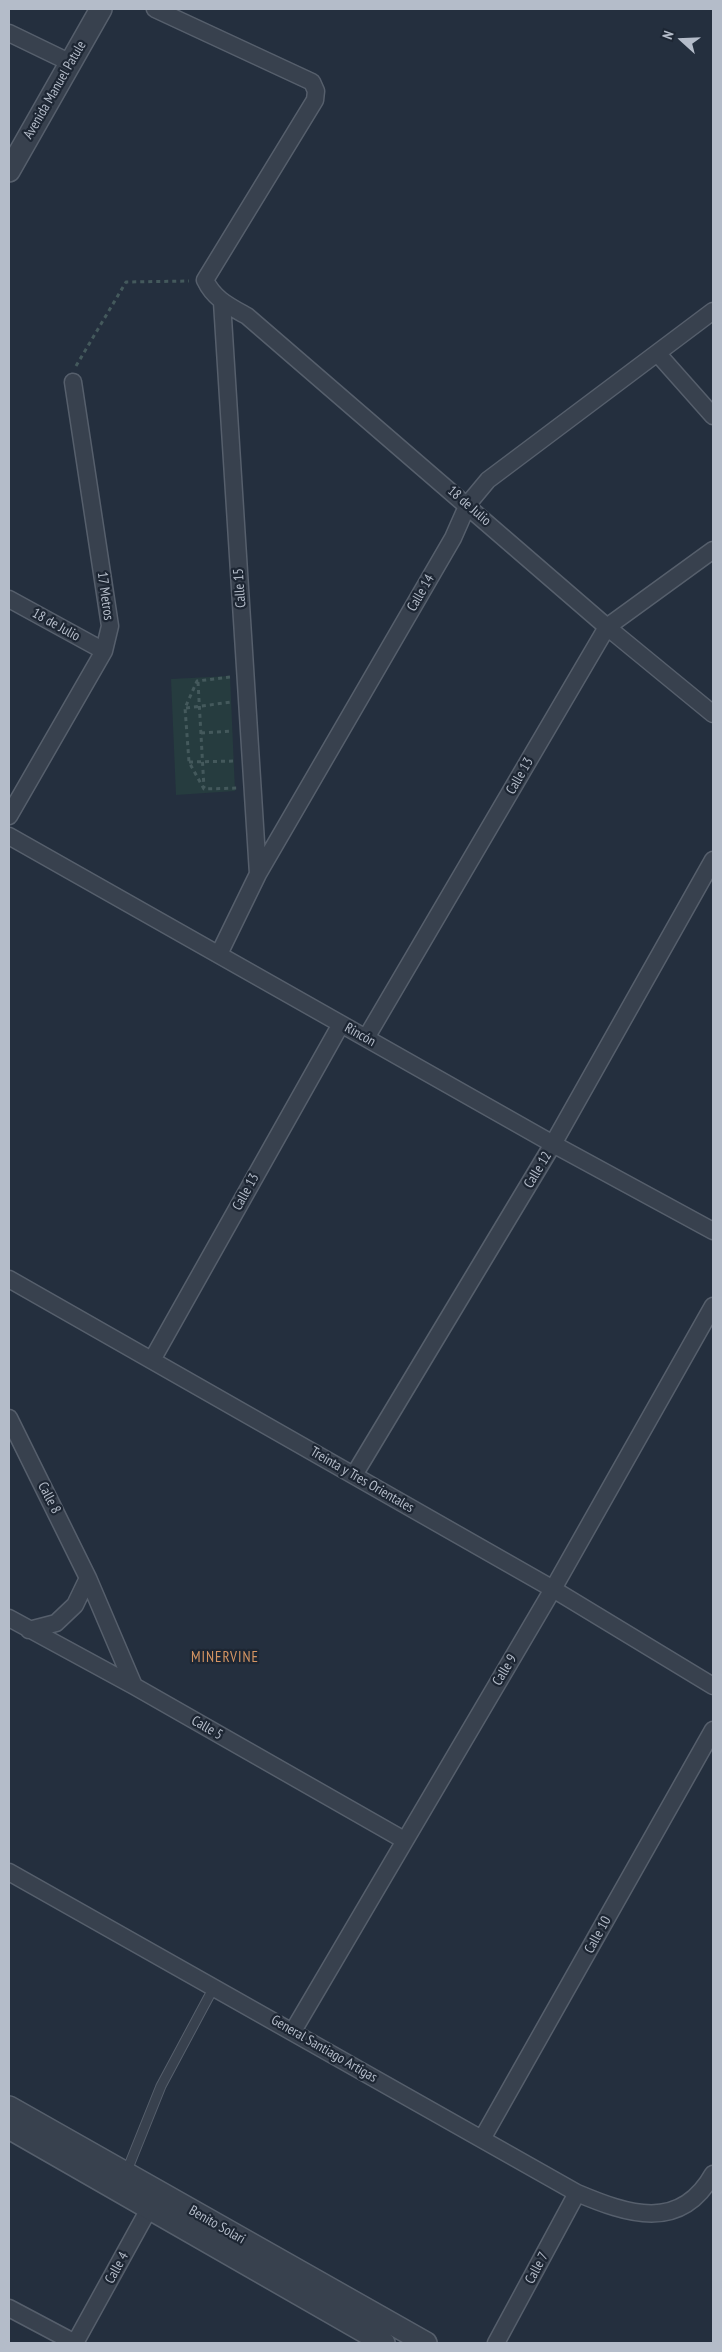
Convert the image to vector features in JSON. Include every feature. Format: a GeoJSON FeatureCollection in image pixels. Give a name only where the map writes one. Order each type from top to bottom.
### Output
{"type":"FeatureCollection","features":[{"type":"Feature","properties":{"kind":"street","name":"Avenida Manuel Patule"},"geometry":{"type":"LineString","coordinates":[[9,171],[101,9]]}},
{"type":"Feature","properties":{"kind":"street"},"geometry":{"type":"LineString","coordinates":[[156,9],[312,82],[316,91],[315,100],[205,280],[210,291],[222,302]]}},
{"type":"Feature","properties":{"kind":"street"},"geometry":{"type":"LineString","coordinates":[[9,33],[71,62]]}},
{"type":"Feature","properties":{"kind":"street","name":"18 de Julio"},"geometry":{"type":"LineString","coordinates":[[222,302],[247,316],[468,504],[607,627],[713,714]]}},
{"type":"Feature","properties":{"kind":"street","name":"Calle 15"},"geometry":{"type":"LineString","coordinates":[[222,302],[258,874]]}},
{"type":"Feature","properties":{"kind":"street","name":"Calle 14"},"geometry":{"type":"LineString","coordinates":[[219,954],[258,874],[453,538],[468,504],[488,480],[713,311]]}},
{"type":"Feature","properties":{"kind":"street"},"geometry":{"type":"LineString","coordinates":[[658,354],[713,416]]}},
{"type":"Feature","properties":{"kind":"street","name":"17 Metros"},"geometry":{"type":"LineString","coordinates":[[9,816],[104,651],[110,626],[73,382]]}},
{"type":"Feature","properties":{"kind":"street","name":"Calle 13"},"geometry":{"type":"LineString","coordinates":[[366,1038],[607,627],[713,550]]}},
{"type":"Feature","properties":{"kind":"street","name":"18 de Julio"},"geometry":{"type":"LineString","coordinates":[[9,599],[104,651]]}},
{"type":"Feature","properties":{"kind":"street","name":"Rincón"},"geometry":{"type":"LineString","coordinates":[[9,836],[553,1144],[713,1231]]}},
{"type":"Feature","properties":{"kind":"street","name":"Calle 12"},"geometry":{"type":"LineString","coordinates":[[354,1475],[553,1144],[713,860]]}},
{"type":"Feature","properties":{"kind":"street","name":"Calle 13"},"geometry":{"type":"LineString","coordinates":[[152,1360],[341,1024]]}},
{"type":"Feature","properties":{"kind":"street","name":"Treinta y Tres Orientales"},"geometry":{"type":"LineString","coordinates":[[9,1279],[553,1589],[713,1686]]}},
{"type":"Feature","properties":{"kind":"street","name":"Calle 9"},"geometry":{"type":"LineString","coordinates":[[293,2032],[553,1589],[713,1306]]}},
{"type":"Feature","properties":{"kind":"street","name":"Calle 8"},"geometry":{"type":"LineString","coordinates":[[9,1418],[88,1578],[134,1686]]}},
{"type":"Feature","properties":{"kind":"street"},"geometry":{"type":"LineString","coordinates":[[29,1630],[56,1623],[75,1605],[88,1578]]}},
{"type":"Feature","properties":{"kind":"street","name":"Calle 5"},"geometry":{"type":"LineString","coordinates":[[9,1618],[134,1686],[404,1840]]}},
{"type":"Feature","properties":{"kind":"street","name":"Calle 10"},"geometry":{"type":"LineString","coordinates":[[482,2139],[713,1730]]}},
{"type":"Feature","properties":{"kind":"street","name":"General Santiago Artigas"},"geometry":{"type":"LineString","coordinates":[[9,1872],[577,2194],[615,2209],[644,2215],[674,2210],[696,2198],[713,2174]]}},
{"type":"Feature","properties":{"kind":"street","name":"Benito Solari"},"geometry":{"type":"LineString","coordinates":[[9,2107],[126,2173],[154,2200],[384,2343]]}},
{"type":"Feature","properties":{"kind":"street","name":"Benito Solari"},"geometry":{"type":"LineString","coordinates":[[9,2128],[154,2200],[426,2343]]}},
{"type":"Feature","properties":{"kind":"street","name":"Calle 7"},"geometry":{"type":"LineString","coordinates":[[496,2343],[577,2194]]}},
{"type":"Feature","properties":{"kind":"street","name":"Calle 4"},"geometry":{"type":"LineString","coordinates":[[75,2343],[154,2200]]}},
{"type":"Feature","properties":{"kind":"street"},"geometry":{"type":"LineString","coordinates":[[9,2308],[75,2343]]}},
{"type":"Feature","properties":{"kind":"lane"},"geometry":{"type":"LineString","coordinates":[[126,2173],[161,2086],[214,1987]]}},
{"type":"Feature","properties":{"kind":"path"},"geometry":{"type":"LineString","coordinates":[[73,382],[76,366],[126,282],[205,280]]}},
{"type":"Feature","properties":{"kind":"path"},"geometry":{"type":"LineString","coordinates":[[198,681],[245,676]]}},
{"type":"Feature","properties":{"kind":"path"},"geometry":{"type":"LineString","coordinates":[[198,681],[204,789]]}},
{"type":"Feature","properties":{"kind":"path"},"geometry":{"type":"LineString","coordinates":[[198,681],[185,708],[188,762],[204,789]]}},
{"type":"Feature","properties":{"kind":"path"},"geometry":{"type":"LineString","coordinates":[[185,708],[247,700]]}},
{"type":"Feature","properties":{"kind":"path"},"geometry":{"type":"LineString","coordinates":[[200,733],[249,730]]}},
{"type":"Feature","properties":{"kind":"path"},"geometry":{"type":"LineString","coordinates":[[188,762],[251,760]]}},
{"type":"Feature","properties":{"kind":"path"},"geometry":{"type":"LineString","coordinates":[[204,789],[253,788]]}},
{"type":"Feature","properties":{"kind":"green space"},"geometry":{"type":"Polygon","coordinates":[[[230,676],[235,791],[176,795],[171,679],[230,676]]]}},
{"type":"Feature","properties":{"kind":"district","name":"MINERVINE"},"geometry":{"type":"Point","coordinates":[225,1658]}}]}
